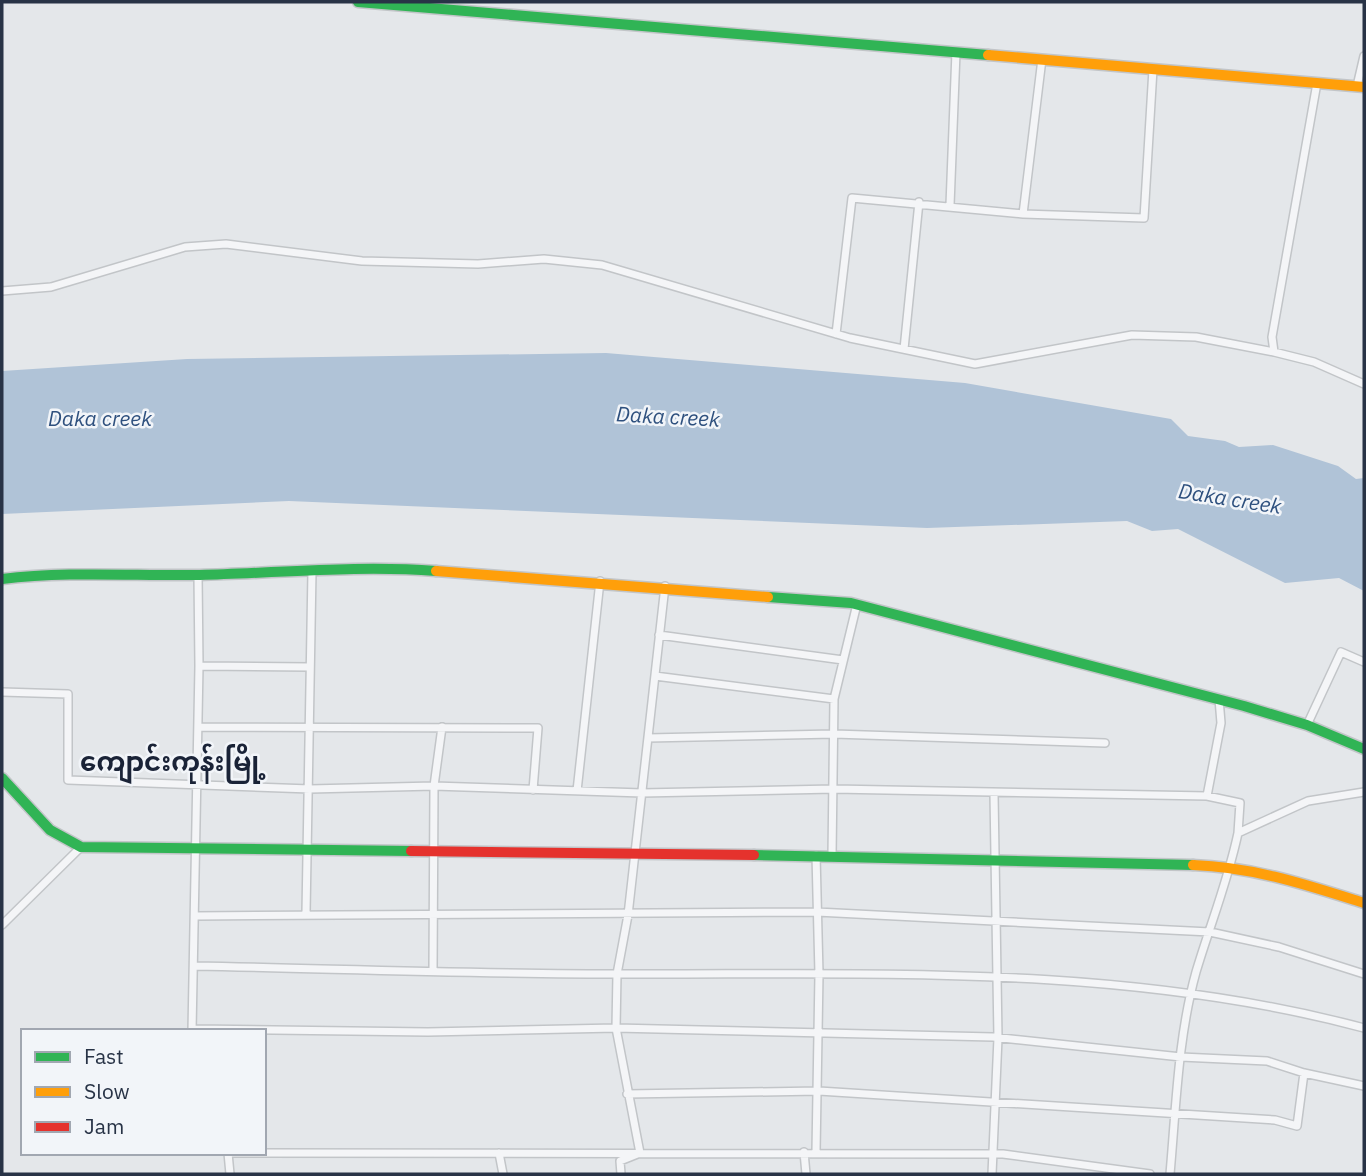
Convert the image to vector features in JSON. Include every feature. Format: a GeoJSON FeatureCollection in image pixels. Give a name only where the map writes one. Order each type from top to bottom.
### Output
{"type":"FeatureCollection","features":[{"type":"Feature","properties":{"kind":"street"},"geometry":{"type":"LineString","coordinates":[[358,2],[1360,87],[1364,56]]}},
{"type":"Feature","properties":{"kind":"street"},"geometry":{"type":"LineString","coordinates":[[950,205],[956,52]]}},
{"type":"Feature","properties":{"kind":"street"},"geometry":{"type":"LineString","coordinates":[[1023,214],[1042,60]]}},
{"type":"Feature","properties":{"kind":"street"},"geometry":{"type":"LineString","coordinates":[[836,334],[852,198],[919,202],[1023,214],[1144,218],[1153,69]]}},
{"type":"Feature","properties":{"kind":"street"},"geometry":{"type":"LineString","coordinates":[[1274,352],[1272,337],[1317,83]]}},
{"type":"Feature","properties":{"kind":"street"},"geometry":{"type":"LineString","coordinates":[[904,349],[919,202]]}},
{"type":"Feature","properties":{"kind":"street"},"geometry":{"type":"LineString","coordinates":[[2,291],[51,287],[184,247],[226,244],[362,261],[478,264],[544,259],[602,265],[836,334],[975,364],[1132,335],[1196,337],[1314,362],[1364,384]]}},
{"type":"Feature","properties":{"kind":"street"},"geometry":{"type":"LineString","coordinates":[[2,579],[44,574],[198,575],[445,570],[665,586],[858,604],[1219,699],[1307,725],[1364,749]]}},
{"type":"Feature","properties":{"kind":"street"},"geometry":{"type":"LineString","coordinates":[[306,913],[312,571]]}},
{"type":"Feature","properties":{"kind":"street"},"geometry":{"type":"LineString","coordinates":[[192,1029],[199,666],[198,575]]}},
{"type":"Feature","properties":{"kind":"street"},"geometry":{"type":"LineString","coordinates":[[577,791],[600,581]]}},
{"type":"Feature","properties":{"kind":"street"},"geometry":{"type":"LineString","coordinates":[[640,1153],[627,1094],[617,1028],[617,974],[628,915],[665,586]]}},
{"type":"Feature","properties":{"kind":"street"},"geometry":{"type":"LineString","coordinates":[[832,856],[834,699],[858,604]]}},
{"type":"Feature","properties":{"kind":"street"},"geometry":{"type":"LineString","coordinates":[[659,635],[843,660]]}},
{"type":"Feature","properties":{"kind":"street"},"geometry":{"type":"LineString","coordinates":[[1307,725],[1342,652],[1364,662]]}},
{"type":"Feature","properties":{"kind":"street"},"geometry":{"type":"LineString","coordinates":[[199,666],[310,667]]}},
{"type":"Feature","properties":{"kind":"street"},"geometry":{"type":"LineString","coordinates":[[655,676],[834,699]]}},
{"type":"Feature","properties":{"kind":"street"},"geometry":{"type":"LineString","coordinates":[[2,692],[68,694],[68,780],[196,782],[310,789],[434,786],[642,793],[834,789],[1207,796],[1240,803],[1238,833],[1231,866],[1192,993],[1181,1057],[1170,1174]]}},
{"type":"Feature","properties":{"kind":"street"},"geometry":{"type":"LineString","coordinates":[[1207,796],[1221,723],[1219,699]]}},
{"type":"Feature","properties":{"kind":"street"},"geometry":{"type":"LineString","coordinates":[[198,727],[538,728],[533,790]]}},
{"type":"Feature","properties":{"kind":"street"},"geometry":{"type":"LineString","coordinates":[[433,971],[434,786],[442,727]]}},
{"type":"Feature","properties":{"kind":"street"},"geometry":{"type":"LineString","coordinates":[[648,738],[834,734],[1105,743]]}},
{"type":"Feature","properties":{"kind":"street"},"geometry":{"type":"LineString","coordinates":[[2,778],[50,830],[81,848],[816,855],[1231,866],[1269,873],[1364,903]]}},
{"type":"Feature","properties":{"kind":"street"},"geometry":{"type":"LineString","coordinates":[[1238,833],[1308,801],[1364,792]]}},
{"type":"Feature","properties":{"kind":"street"},"geometry":{"type":"LineString","coordinates":[[992,1174],[998,1038],[994,794]]}},
{"type":"Feature","properties":{"kind":"street"},"geometry":{"type":"LineString","coordinates":[[2,925],[81,848]]}},
{"type":"Feature","properties":{"kind":"street"},"geometry":{"type":"LineString","coordinates":[[816,855],[819,974],[816,1152]]}},
{"type":"Feature","properties":{"kind":"street"},"geometry":{"type":"LineString","coordinates":[[195,916],[306,913],[628,915],[817,912],[1210,932],[1279,947],[1364,974]]}},
{"type":"Feature","properties":{"kind":"street"},"geometry":{"type":"LineString","coordinates":[[195,966],[617,974],[995,975],[1192,993],[1288,1008],[1364,1028]]}},
{"type":"Feature","properties":{"kind":"street"},"geometry":{"type":"LineString","coordinates":[[266,1031],[428,1032],[617,1028],[998,1038],[1181,1057],[1268,1061],[1304,1073],[1364,1086]]}},
{"type":"Feature","properties":{"kind":"street"},"geometry":{"type":"LineString","coordinates":[[627,1094],[819,1091],[997,1100],[1176,1115],[1275,1120],[1297,1126],[1304,1073]]}},
{"type":"Feature","properties":{"kind":"street"},"geometry":{"type":"LineString","coordinates":[[804,1152],[806,1174]]}},
{"type":"Feature","properties":{"kind":"street"},"geometry":{"type":"LineString","coordinates":[[266,1153],[994,1154],[1150,1174]]}},
{"type":"Feature","properties":{"kind":"street"},"geometry":{"type":"LineString","coordinates":[[499,1153],[503,1174]]}},
{"type":"Feature","properties":{"kind":"street"},"geometry":{"type":"LineString","coordinates":[[621,1174],[620,1161],[640,1153]]}},
{"type":"Feature","properties":{"kind":"street"},"geometry":{"type":"LineString","coordinates":[[229,1155],[230,1174]]}},
{"type":"Feature","properties":{"kind":"water","name":"Daka creek"},"geometry":{"type":"Polygon","coordinates":[[[606,353],[965,383],[1171,419],[1188,436],[1225,441],[1239,447],[1273,445],[1338,466],[1356,479],[1364,478],[1364,591],[1339,578],[1285,583],[1178,529],[1152,531],[1127,521],[927,528],[289,501],[2,514],[2,371],[187,359],[606,353]]]}},
{"type":"Feature","properties":{"kind":"traffic: fast"},"geometry":{"type":"LineString","coordinates":[[358,2],[988,55]]}},
{"type":"Feature","properties":{"kind":"traffic: fast"},"geometry":{"type":"LineString","coordinates":[[2,579],[52,575],[200,575],[348,569],[436,571]]}},
{"type":"Feature","properties":{"kind":"traffic: fast"},"geometry":{"type":"LineString","coordinates":[[768,597],[851,603],[1244,706],[1307,725],[1364,749]]}},
{"type":"Feature","properties":{"kind":"traffic: fast"},"geometry":{"type":"LineString","coordinates":[[2,778],[50,830],[81,847],[411,851]]}},
{"type":"Feature","properties":{"kind":"traffic: fast"},"geometry":{"type":"LineString","coordinates":[[754,855],[1193,865]]}},
{"type":"Feature","properties":{"kind":"traffic: slow"},"geometry":{"type":"LineString","coordinates":[[988,55],[1364,87]]}},
{"type":"Feature","properties":{"kind":"traffic: slow"},"geometry":{"type":"LineString","coordinates":[[436,571],[768,597]]}},
{"type":"Feature","properties":{"kind":"traffic: slow"},"geometry":{"type":"LineString","coordinates":[[1193,865],[1259,873],[1364,903]]}},
{"type":"Feature","properties":{"kind":"traffic: jam"},"geometry":{"type":"LineString","coordinates":[[411,851],[754,855]]}},
{"type":"Feature","properties":{"kind":"district","name":"ကျောင်းကုန်းမြို့"},"geometry":{"type":"Point","coordinates":[173,761]}}]}
